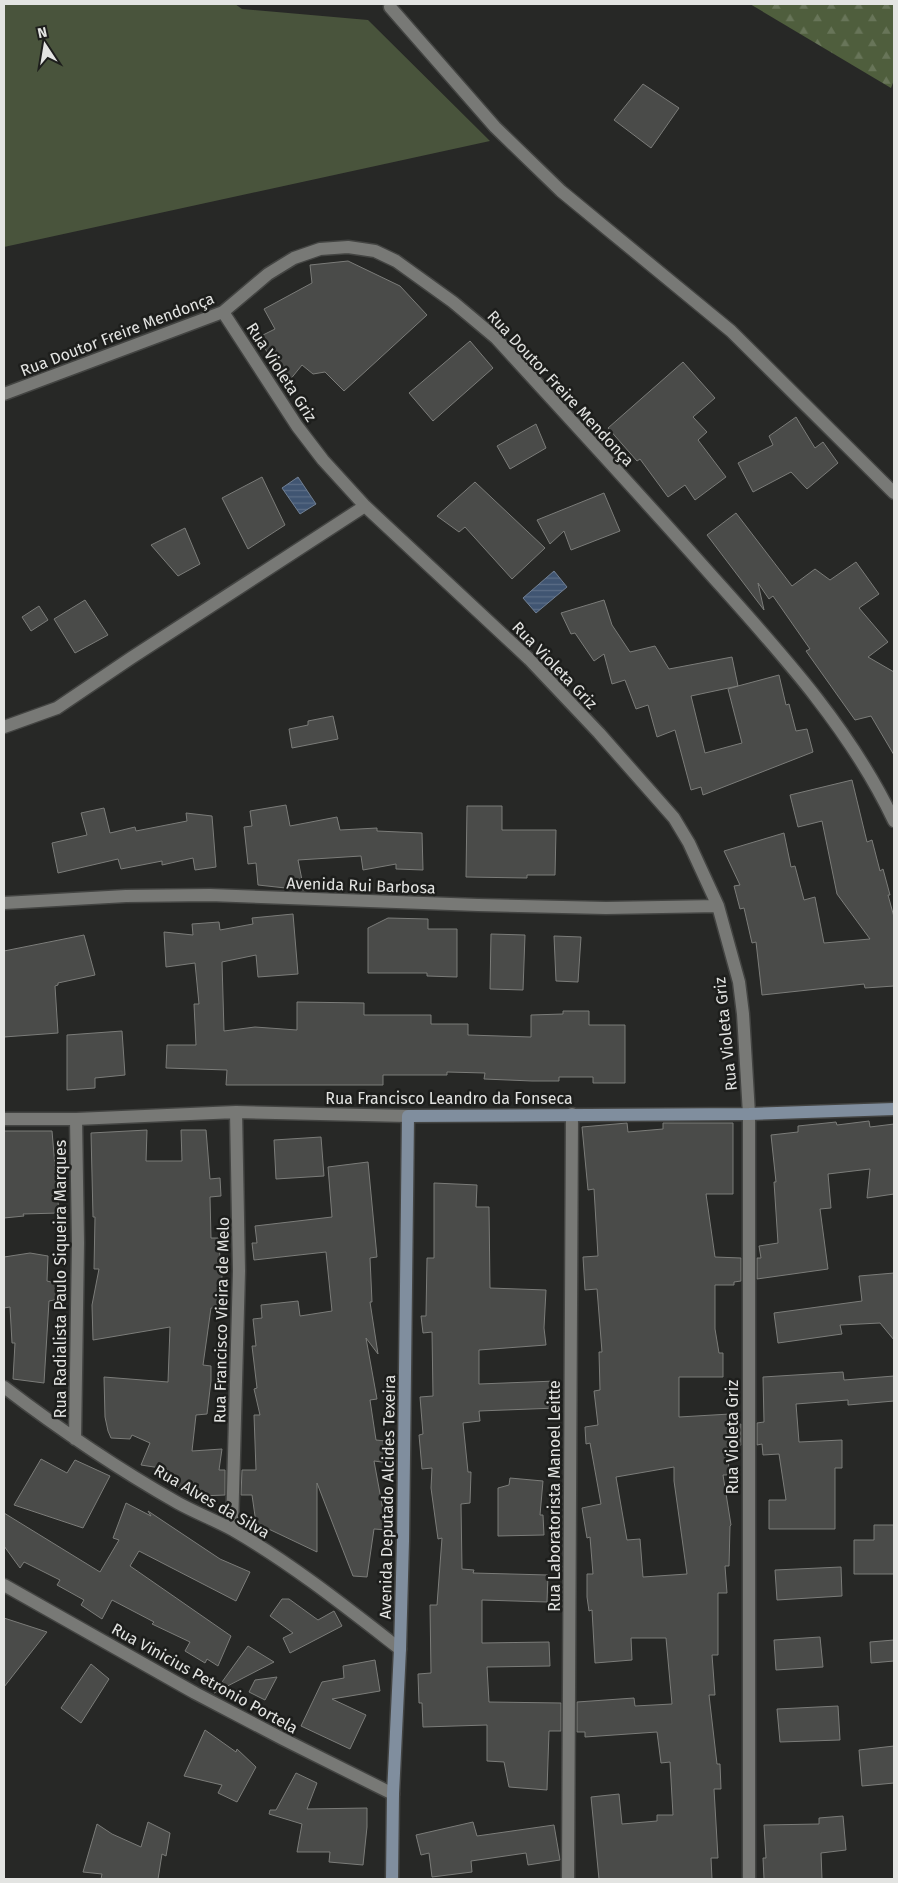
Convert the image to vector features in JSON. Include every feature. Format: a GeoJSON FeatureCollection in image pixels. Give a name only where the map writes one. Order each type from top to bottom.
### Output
{"type":"FeatureCollection","features":[{"type":"Feature","properties":{"kind":"main road","name":"Rua Francisco Leandro da Fonseca"},"geometry":{"type":"LineString","coordinates":[[408,1116],[749,1114],[894,1110]]}},
{"type":"Feature","properties":{"kind":"main road","name":"Avenida Deputado Alcides Texeira"},"geometry":{"type":"LineString","coordinates":[[392,1879],[393,1794],[400,1649],[408,1116]]}},
{"type":"Feature","properties":{"kind":"street"},"geometry":{"type":"LineString","coordinates":[[390,7],[495,127],[561,191],[731,331],[894,493]]}},
{"type":"Feature","properties":{"kind":"street","name":"Rua Doutor Freire Mendonça"},"geometry":{"type":"LineString","coordinates":[[4,394],[223,312],[268,274],[294,258],[320,249],[348,246],[375,251],[396,261],[453,302],[496,338],[772,643],[839,727],[883,797],[894,821]]}},
{"type":"Feature","properties":{"kind":"street","name":"Rua Violeta Griz"},"geometry":{"type":"LineString","coordinates":[[223,312],[297,426],[323,460],[365,506],[529,659],[674,818],[689,843],[718,906],[739,982],[743,1014],[749,1114],[749,1879]]}},
{"type":"Feature","properties":{"kind":"street"},"geometry":{"type":"LineString","coordinates":[[4,727],[57,708],[365,506]]}},
{"type":"Feature","properties":{"kind":"street","name":"Avenida Rui Barbosa"},"geometry":{"type":"LineString","coordinates":[[4,903],[126,896],[210,895],[508,906],[606,908],[718,906]]}},
{"type":"Feature","properties":{"kind":"street","name":"Rua Francisco Leandro da Fonseca"},"geometry":{"type":"LineString","coordinates":[[4,1119],[76,1119],[236,1112],[408,1116]]}},
{"type":"Feature","properties":{"kind":"street","name":"Rua Francisco Vieira de Melo"},"geometry":{"type":"LineString","coordinates":[[232,1530],[239,1271],[236,1112]]}},
{"type":"Feature","properties":{"kind":"street","name":"Rua Laboratorista Manoel Leitte"},"geometry":{"type":"LineString","coordinates":[[568,1879],[572,1114]]}},
{"type":"Feature","properties":{"kind":"street","name":"Rua Radialista Paulo Siqueira Marques"},"geometry":{"type":"LineString","coordinates":[[75,1439],[78,1243],[76,1119]]}},
{"type":"Feature","properties":{"kind":"street","name":"Rua Alves da Silva"},"geometry":{"type":"LineString","coordinates":[[4,1387],[75,1439],[179,1504],[232,1530],[281,1560],[321,1588],[400,1649]]}},
{"type":"Feature","properties":{"kind":"street","name":"Rua Vinicius Petronio Portela"},"geometry":{"type":"LineString","coordinates":[[4,1585],[195,1693],[393,1794]]}},
{"type":"Feature","properties":{"kind":"green space"},"geometry":{"type":"Polygon","coordinates":[[[4,4],[235,4],[242,9],[368,20],[490,141],[4,247],[4,4]]]}},
{"type":"Feature","properties":{"kind":"green space"},"geometry":{"type":"Polygon","coordinates":[[[750,4],[894,4],[894,80],[891,88],[750,4]]]}},
{"type":"Feature","properties":{"kind":"water"},"geometry":{"type":"Polygon","coordinates":[[[298,477],[316,504],[300,514],[282,488],[298,477]]]}},
{"type":"Feature","properties":{"kind":"water"},"geometry":{"type":"Polygon","coordinates":[[[554,571],[567,587],[536,613],[523,598],[554,571]]]}},
{"type":"Feature","properties":{"kind":"building"},"geometry":{"type":"Polygon","coordinates":[[[643,84],[679,108],[651,148],[614,120],[643,84]]]}},
{"type":"Feature","properties":{"kind":"building"},"geometry":{"type":"Polygon","coordinates":[[[348,261],[400,286],[427,315],[344,391],[325,372],[313,374],[302,365],[285,386],[259,337],[275,329],[264,309],[312,283],[310,265],[348,261]]]}},
{"type":"Feature","properties":{"kind":"building"},"geometry":{"type":"Polygon","coordinates":[[[470,341],[493,368],[433,421],[409,393],[470,341]]]}},
{"type":"Feature","properties":{"kind":"building"},"geometry":{"type":"Polygon","coordinates":[[[683,362],[715,398],[693,417],[707,432],[698,440],[726,477],[695,500],[685,485],[668,497],[640,459],[637,461],[608,428],[683,362]]]}},
{"type":"Feature","properties":{"kind":"building"},"geometry":{"type":"Polygon","coordinates":[[[796,417],[815,448],[823,442],[838,463],[807,489],[791,472],[753,492],[738,463],[773,445],[769,436],[796,417]]]}},
{"type":"Feature","properties":{"kind":"building"},"geometry":{"type":"Polygon","coordinates":[[[536,424],[546,448],[510,469],[497,446],[536,424]]]}},
{"type":"Feature","properties":{"kind":"building"},"geometry":{"type":"Polygon","coordinates":[[[262,477],[285,525],[248,549],[222,498],[262,477]]]}},
{"type":"Feature","properties":{"kind":"building"},"geometry":{"type":"Polygon","coordinates":[[[475,482],[545,548],[512,579],[465,527],[459,532],[437,516],[475,482]]]}},
{"type":"Feature","properties":{"kind":"building"},"geometry":{"type":"Polygon","coordinates":[[[604,493],[620,531],[571,550],[564,531],[550,544],[537,520],[604,493]]]}},
{"type":"Feature","properties":{"kind":"building"},"geometry":{"type":"Polygon","coordinates":[[[736,513],[792,586],[815,569],[830,580],[856,562],[879,594],[859,608],[888,642],[868,657],[894,672],[894,755],[871,716],[855,720],[806,651],[810,649],[773,596],[769,599],[758,583],[764,610],[707,535],[736,513]]]}},
{"type":"Feature","properties":{"kind":"building"},"geometry":{"type":"Polygon","coordinates":[[[185,528],[200,564],[178,576],[151,545],[185,528]]]}},
{"type":"Feature","properties":{"kind":"building"},"geometry":{"type":"Polygon","coordinates":[[[85,600],[108,635],[75,653],[54,619],[85,600]]]}},
{"type":"Feature","properties":{"kind":"building"},"geometry":{"type":"Polygon","coordinates":[[[604,600],[612,625],[630,652],[655,646],[669,669],[732,657],[738,686],[779,675],[786,705],[789,704],[796,731],[807,729],[813,752],[703,795],[701,787],[691,790],[675,730],[657,737],[648,705],[636,709],[625,680],[612,684],[604,654],[594,661],[575,633],[571,634],[561,613],[604,600]],[[738,686],[691,696],[705,753],[742,743],[728,689],[738,686]]]}},
{"type":"Feature","properties":{"kind":"building"},"geometry":{"type":"Polygon","coordinates":[[[39,606],[48,620],[31,631],[22,617],[39,606]]]}},
{"type":"Feature","properties":{"kind":"building"},"geometry":{"type":"Polygon","coordinates":[[[333,716],[338,739],[292,748],[289,729],[308,725],[308,721],[333,716]]]}},
{"type":"Feature","properties":{"kind":"building"},"geometry":{"type":"Polygon","coordinates":[[[852,780],[867,842],[872,840],[880,871],[883,869],[890,895],[888,895],[894,917],[894,986],[865,988],[864,984],[762,995],[756,942],[752,943],[744,908],[740,909],[734,886],[740,885],[724,851],[784,833],[791,867],[795,866],[804,900],[815,897],[824,943],[870,939],[837,894],[822,821],[798,827],[790,795],[852,780]]]}},
{"type":"Feature","properties":{"kind":"building"},"geometry":{"type":"Polygon","coordinates":[[[286,805],[290,826],[337,817],[340,830],[377,828],[377,831],[422,833],[423,870],[396,869],[396,864],[363,870],[361,856],[298,860],[304,890],[258,885],[256,863],[248,864],[244,827],[252,826],[250,811],[286,805]]]}},
{"type":"Feature","properties":{"kind":"building"},"geometry":{"type":"Polygon","coordinates":[[[467,806],[502,806],[502,830],[556,830],[555,875],[527,875],[527,878],[466,877],[467,806]]]}},
{"type":"Feature","properties":{"kind":"building"},"geometry":{"type":"Polygon","coordinates":[[[104,808],[110,833],[135,827],[136,831],[187,821],[186,813],[212,816],[216,867],[195,870],[193,858],[162,865],[162,861],[121,869],[118,859],[58,873],[52,843],[87,835],[81,813],[104,808]]]}},
{"type":"Feature","properties":{"kind":"building"},"geometry":{"type":"Polygon","coordinates":[[[293,914],[298,974],[258,977],[256,955],[222,962],[224,1031],[255,1027],[297,1030],[297,1002],[364,1003],[364,1015],[431,1015],[431,1024],[468,1024],[468,1035],[531,1037],[531,1015],[563,1014],[563,1011],[589,1011],[589,1025],[625,1025],[625,1083],[593,1083],[593,1077],[559,1077],[559,1081],[484,1079],[485,1073],[447,1072],[447,1075],[383,1075],[383,1085],[226,1085],[227,1070],[166,1068],[167,1045],[196,1045],[194,1004],[199,1004],[195,963],[166,967],[164,932],[193,935],[192,924],[219,922],[220,930],[253,924],[252,918],[293,914]]]}},
{"type":"Feature","properties":{"kind":"building"},"geometry":{"type":"Polygon","coordinates":[[[388,918],[428,919],[428,929],[457,929],[457,977],[427,976],[427,973],[368,973],[368,928],[388,918]]]}},
{"type":"Feature","properties":{"kind":"building"},"geometry":{"type":"Polygon","coordinates":[[[491,934],[525,935],[523,990],[490,989],[491,934]]]}},
{"type":"Feature","properties":{"kind":"building"},"geometry":{"type":"Polygon","coordinates":[[[84,935],[95,975],[58,983],[55,986],[58,1033],[4,1037],[4,951],[84,935]]]}},
{"type":"Feature","properties":{"kind":"building"},"geometry":{"type":"Polygon","coordinates":[[[554,936],[581,937],[578,982],[556,981],[554,936]]]}},
{"type":"Feature","properties":{"kind":"building"},"geometry":{"type":"Polygon","coordinates":[[[122,1031],[125,1075],[95,1078],[95,1088],[67,1090],[67,1035],[122,1031]]]}},
{"type":"Feature","properties":{"kind":"building"},"geometry":{"type":"Polygon","coordinates":[[[869,1121],[870,1127],[894,1124],[894,1194],[867,1198],[870,1169],[828,1174],[831,1208],[820,1209],[828,1269],[757,1279],[757,1258],[761,1258],[759,1246],[778,1243],[774,1182],[776,1182],[771,1135],[798,1132],[798,1126],[836,1122],[837,1125],[869,1121]]]}},
{"type":"Feature","properties":{"kind":"building"},"geometry":{"type":"Polygon","coordinates":[[[627,1123],[628,1132],[663,1129],[663,1123],[733,1123],[733,1194],[706,1194],[715,1257],[741,1258],[741,1281],[734,1282],[734,1285],[715,1285],[715,1329],[719,1353],[723,1353],[723,1377],[679,1377],[679,1417],[730,1414],[731,1425],[741,1424],[741,1445],[728,1446],[729,1475],[723,1475],[731,1525],[729,1566],[725,1566],[727,1593],[718,1593],[718,1655],[712,1655],[715,1695],[709,1695],[717,1764],[720,1764],[721,1789],[714,1789],[718,1858],[711,1858],[712,1879],[599,1879],[591,1797],[619,1794],[622,1824],[657,1821],[657,1815],[673,1815],[670,1762],[661,1763],[657,1732],[585,1737],[585,1732],[577,1732],[577,1702],[634,1698],[635,1706],[672,1704],[666,1638],[631,1638],[632,1660],[595,1663],[592,1610],[589,1611],[587,1597],[587,1574],[593,1574],[590,1537],[587,1538],[582,1508],[601,1504],[590,1443],[586,1444],[585,1427],[598,1425],[594,1391],[600,1390],[599,1352],[602,1352],[597,1289],[585,1290],[583,1257],[598,1256],[594,1189],[588,1190],[582,1127],[627,1123]],[[674,1467],[616,1477],[627,1540],[640,1539],[643,1577],[687,1574],[674,1481],[674,1467]]]}},
{"type":"Feature","properties":{"kind":"building"},"geometry":{"type":"Polygon","coordinates":[[[147,1130],[146,1161],[182,1161],[181,1130],[206,1130],[210,1179],[220,1178],[221,1196],[210,1197],[211,1238],[218,1238],[222,1276],[220,1308],[211,1308],[203,1365],[211,1366],[207,1414],[196,1415],[192,1451],[222,1449],[219,1470],[225,1470],[225,1495],[200,1496],[198,1488],[178,1488],[175,1481],[169,1481],[167,1469],[141,1465],[150,1443],[132,1435],[130,1439],[111,1438],[105,1417],[104,1377],[168,1382],[170,1327],[93,1340],[92,1305],[99,1269],[94,1269],[95,1217],[93,1217],[91,1133],[147,1130]]]}},
{"type":"Feature","properties":{"kind":"building"},"geometry":{"type":"Polygon","coordinates":[[[4,1131],[52,1131],[59,1213],[23,1214],[24,1216],[4,1218],[4,1131]]]}},
{"type":"Feature","properties":{"kind":"building"},"geometry":{"type":"Polygon","coordinates":[[[321,1137],[324,1176],[276,1179],[274,1140],[321,1137]]]}},
{"type":"Feature","properties":{"kind":"building"},"geometry":{"type":"Polygon","coordinates":[[[368,1162],[377,1257],[370,1258],[372,1302],[370,1302],[378,1354],[366,1338],[377,1399],[370,1400],[376,1440],[386,1441],[389,1463],[374,1461],[388,1530],[374,1529],[367,1577],[353,1576],[317,1483],[317,1552],[256,1523],[252,1495],[241,1495],[242,1470],[256,1470],[254,1415],[260,1415],[254,1389],[257,1388],[252,1346],[256,1346],[253,1319],[262,1318],[261,1305],[298,1301],[300,1316],[332,1311],[326,1252],[254,1260],[252,1243],[257,1243],[255,1226],[332,1217],[328,1167],[368,1162]]]}},
{"type":"Feature","properties":{"kind":"building"},"geometry":{"type":"Polygon","coordinates":[[[434,1183],[477,1185],[476,1207],[489,1207],[490,1288],[546,1290],[544,1328],[546,1345],[479,1350],[479,1384],[556,1381],[557,1408],[479,1411],[480,1421],[463,1423],[468,1472],[471,1472],[470,1503],[461,1504],[462,1569],[474,1570],[473,1573],[548,1575],[547,1602],[482,1600],[482,1643],[549,1642],[550,1666],[487,1667],[489,1702],[561,1703],[561,1731],[549,1731],[547,1790],[509,1787],[504,1762],[487,1761],[487,1725],[423,1727],[422,1703],[419,1703],[418,1674],[431,1673],[430,1605],[437,1605],[442,1538],[438,1539],[431,1488],[432,1468],[422,1469],[419,1435],[423,1434],[420,1397],[433,1396],[432,1332],[423,1333],[421,1316],[426,1316],[427,1258],[434,1258],[434,1183]]]}},
{"type":"Feature","properties":{"kind":"building"},"geometry":{"type":"Polygon","coordinates":[[[30,1253],[48,1256],[47,1281],[59,1284],[60,1299],[49,1301],[44,1383],[13,1379],[15,1343],[12,1343],[10,1307],[4,1308],[4,1257],[30,1253]]]}},
{"type":"Feature","properties":{"kind":"building"},"geometry":{"type":"Polygon","coordinates":[[[894,1273],[894,1340],[880,1323],[840,1325],[842,1334],[778,1343],[774,1313],[862,1301],[859,1276],[894,1273]]]}},
{"type":"Feature","properties":{"kind":"building"},"geometry":{"type":"Polygon","coordinates":[[[843,1372],[844,1380],[894,1376],[894,1401],[848,1405],[848,1400],[796,1404],[799,1442],[842,1440],[842,1468],[835,1468],[835,1529],[769,1529],[769,1500],[786,1500],[779,1454],[763,1455],[762,1444],[757,1445],[757,1423],[764,1422],[763,1377],[843,1372]]]}},
{"type":"Feature","properties":{"kind":"building"},"geometry":{"type":"Polygon","coordinates":[[[41,1459],[67,1473],[75,1460],[110,1476],[83,1528],[14,1505],[41,1459]]]}},
{"type":"Feature","properties":{"kind":"building"},"geometry":{"type":"Polygon","coordinates":[[[510,1478],[543,1481],[540,1515],[543,1515],[544,1535],[498,1536],[498,1488],[509,1485],[510,1478]]]}},
{"type":"Feature","properties":{"kind":"building"},"geometry":{"type":"Polygon","coordinates":[[[126,1503],[151,1516],[148,1511],[220,1559],[250,1572],[236,1601],[139,1551],[130,1566],[231,1636],[218,1666],[207,1659],[205,1663],[185,1651],[190,1642],[152,1624],[154,1622],[112,1600],[102,1619],[81,1605],[84,1600],[57,1585],[60,1580],[24,1562],[20,1568],[4,1546],[4,1513],[100,1572],[119,1540],[113,1538],[126,1503]]]}},
{"type":"Feature","properties":{"kind":"building"},"geometry":{"type":"Polygon","coordinates":[[[874,1525],[894,1525],[894,1574],[854,1574],[854,1540],[874,1540],[874,1525]]]}},
{"type":"Feature","properties":{"kind":"building"},"geometry":{"type":"Polygon","coordinates":[[[841,1567],[842,1596],[777,1600],[775,1570],[841,1567]]]}},
{"type":"Feature","properties":{"kind":"building"},"geometry":{"type":"Polygon","coordinates":[[[282,1599],[289,1599],[318,1620],[334,1611],[342,1626],[290,1653],[283,1638],[293,1633],[270,1616],[282,1599]]]}},
{"type":"Feature","properties":{"kind":"building"},"geometry":{"type":"Polygon","coordinates":[[[4,1618],[47,1632],[4,1687],[4,1618]]]}},
{"type":"Feature","properties":{"kind":"building"},"geometry":{"type":"Polygon","coordinates":[[[820,1637],[823,1667],[776,1670],[774,1640],[820,1637]]]}},
{"type":"Feature","properties":{"kind":"building"},"geometry":{"type":"Polygon","coordinates":[[[894,1640],[894,1661],[871,1663],[870,1642],[894,1640]]]}},
{"type":"Feature","properties":{"kind":"building"},"geometry":{"type":"Polygon","coordinates":[[[248,1646],[274,1662],[214,1693],[248,1646]]]}},
{"type":"Feature","properties":{"kind":"building"},"geometry":{"type":"Polygon","coordinates":[[[375,1660],[380,1691],[332,1699],[366,1715],[350,1749],[301,1726],[322,1682],[344,1678],[343,1666],[375,1660]]]}},
{"type":"Feature","properties":{"kind":"building"},"geometry":{"type":"Polygon","coordinates":[[[91,1664],[109,1679],[81,1723],[61,1708],[91,1664]]]}},
{"type":"Feature","properties":{"kind":"building"},"geometry":{"type":"Polygon","coordinates":[[[277,1677],[265,1700],[249,1692],[255,1680],[277,1677]]]}},
{"type":"Feature","properties":{"kind":"building"},"geometry":{"type":"Polygon","coordinates":[[[838,1706],[840,1740],[780,1742],[777,1709],[838,1706]]]}},
{"type":"Feature","properties":{"kind":"building"},"geometry":{"type":"Polygon","coordinates":[[[205,1730],[236,1752],[237,1749],[256,1767],[237,1802],[218,1793],[222,1785],[184,1776],[205,1730]]]}},
{"type":"Feature","properties":{"kind":"building"},"geometry":{"type":"Polygon","coordinates":[[[894,1746],[894,1783],[862,1786],[859,1750],[894,1746]]]}},
{"type":"Feature","properties":{"kind":"building"},"geometry":{"type":"Polygon","coordinates":[[[296,1773],[317,1783],[307,1809],[367,1808],[363,1865],[329,1862],[330,1852],[297,1852],[302,1824],[269,1814],[270,1810],[276,1810],[296,1773]]]}},
{"type":"Feature","properties":{"kind":"building"},"geometry":{"type":"Polygon","coordinates":[[[843,1816],[846,1850],[821,1853],[822,1879],[764,1879],[763,1858],[766,1858],[764,1825],[819,1824],[819,1818],[843,1816]]]}},
{"type":"Feature","properties":{"kind":"building"},"geometry":{"type":"Polygon","coordinates":[[[148,1822],[170,1833],[166,1856],[162,1854],[158,1879],[101,1879],[102,1874],[83,1872],[97,1824],[112,1834],[141,1847],[148,1822]]]}},
{"type":"Feature","properties":{"kind":"building"},"geometry":{"type":"Polygon","coordinates":[[[473,1822],[477,1836],[554,1825],[560,1860],[528,1865],[526,1853],[471,1861],[472,1872],[432,1877],[429,1853],[421,1855],[416,1835],[473,1822]]]}}]}
